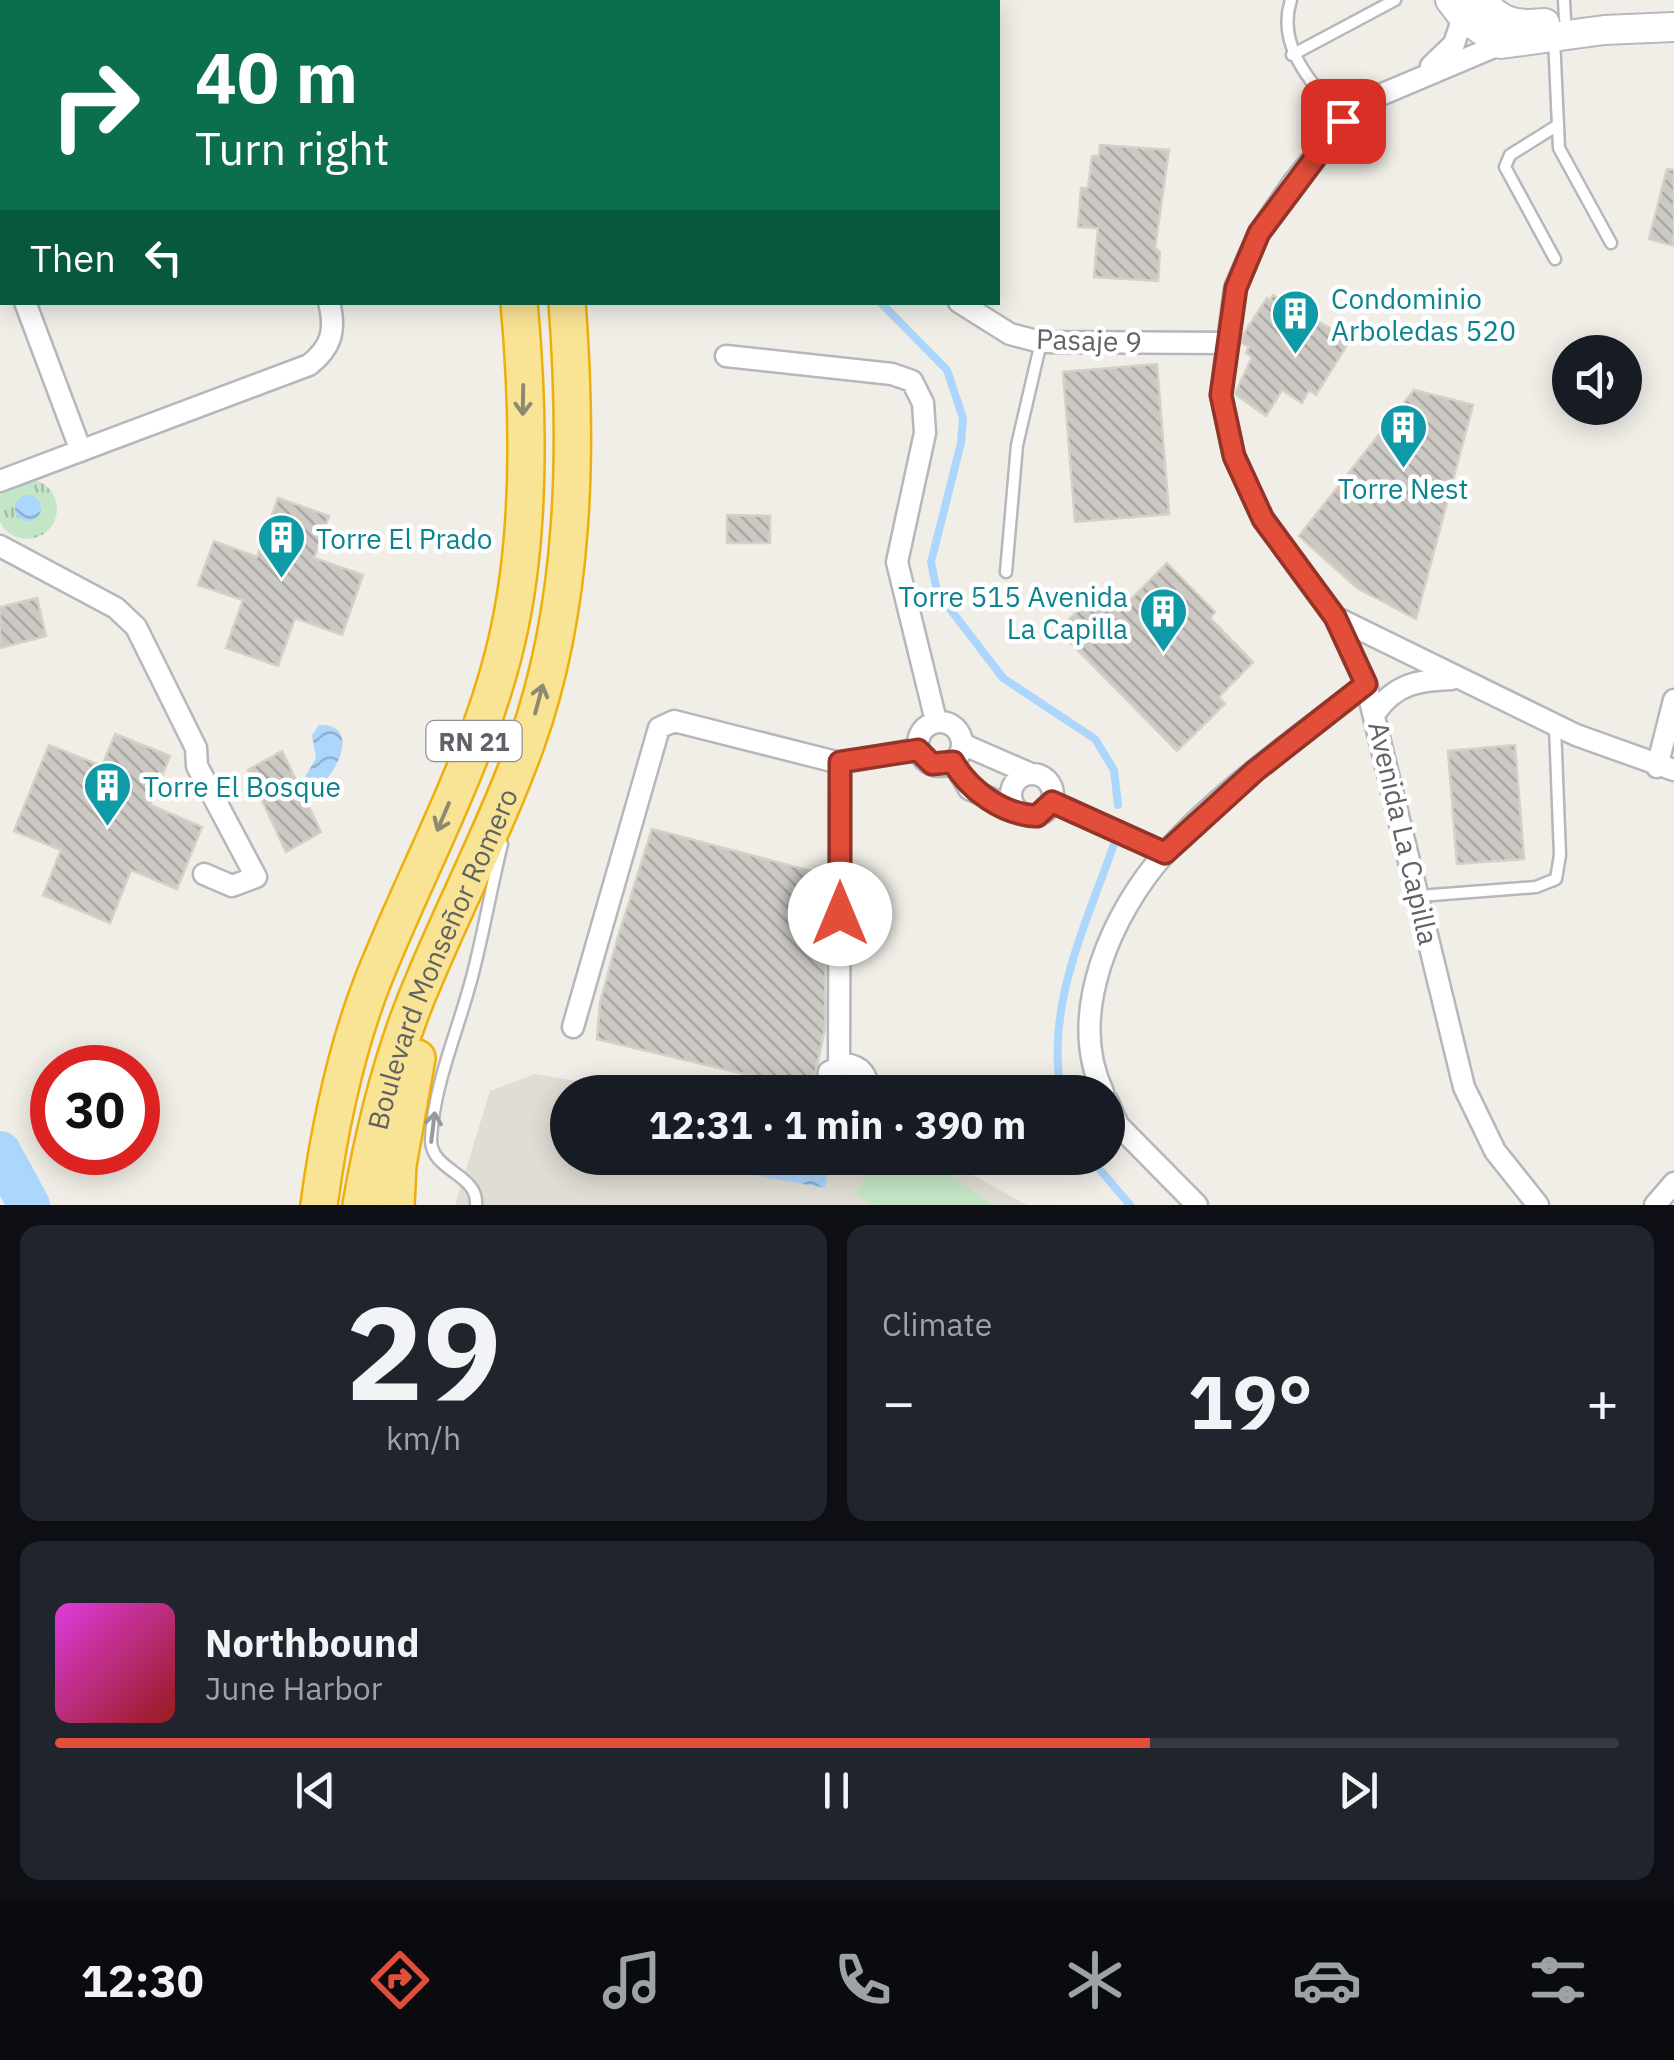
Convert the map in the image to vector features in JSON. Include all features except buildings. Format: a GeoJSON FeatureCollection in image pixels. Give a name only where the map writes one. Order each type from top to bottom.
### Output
{"type":"FeatureCollection","features":[{"type":"Feature","properties":{"kind":"highway","name":"Boulevard Monseñor Romero"},"geometry":{"type":"LineString","coordinates":[[319,1205],[326,1160],[371,986],[489,704],[507,642],[523,481],[520,305]]}},
{"type":"Feature","properties":{"kind":"highway","name":"Boulevard Monseñor Romero"},"geometry":{"type":"LineString","coordinates":[[361,1205],[369,1160],[407,1023],[526,742],[554,642],[567,536],[572,408],[567,305]]}},
{"type":"Feature","properties":{"kind":"highway"},"geometry":{"type":"LineString","coordinates":[[396,1205],[415,1067],[451,919]]}},
{"type":"Feature","properties":{"kind":"street","name":"Avenida La Capilla"},"geometry":{"type":"LineString","coordinates":[[1422,74],[1454,44],[1469,4],[1512,24],[1639,13],[1674,18]]}},
{"type":"Feature","properties":{"kind":"street"},"geometry":{"type":"LineString","coordinates":[[1469,4],[1500,44]]}},
{"type":"Feature","properties":{"kind":"street","name":"Avenida La Capilla"},"geometry":{"type":"LineString","coordinates":[[1538,1205],[1495,1150],[1464,1088],[1376,712],[1366,684],[1335,617],[1263,519],[1234,456],[1221,395],[1236,288],[1259,233],[1343,121],[1378,96],[1422,74],[1561,19],[1674,27]]}},
{"type":"Feature","properties":{"kind":"street"},"geometry":{"type":"LineString","coordinates":[[26,305],[81,451]]}},
{"type":"Feature","properties":{"kind":"street"},"geometry":{"type":"LineString","coordinates":[[0,481],[309,365],[324,353],[335,327],[330,305]]}},
{"type":"Feature","properties":{"kind":"street","name":"Pasaje 9"},"geometry":{"type":"LineString","coordinates":[[964,305],[1010,334],[1041,342],[1228,342]]}},
{"type":"Feature","properties":{"kind":"street"},"geometry":{"type":"LineString","coordinates":[[726,356],[892,374],[912,381],[922,402],[925,433],[897,562],[936,722]]}},
{"type":"Feature","properties":{"kind":"street"},"geometry":{"type":"LineString","coordinates":[[0,546],[116,608],[136,627],[196,748],[197,766],[256,877],[232,886],[204,874]]}},
{"type":"Feature","properties":{"kind":"street"},"geometry":{"type":"LineString","coordinates":[[1335,617],[1555,726],[1666,769],[1674,700]]}},
{"type":"Feature","properties":{"kind":"street"},"geometry":{"type":"LineString","coordinates":[[1376,712],[1384,700],[1410,683],[1454,679]]}},
{"type":"Feature","properties":{"kind":"street"},"geometry":{"type":"LineString","coordinates":[[1096,1075],[1090,1004],[1108,946],[1165,853],[1255,771],[1366,684]]}},
{"type":"Feature","properties":{"kind":"street"},"geometry":{"type":"LineString","coordinates":[[573,1027],[659,728],[674,720],[840,762],[918,750]]}},
{"type":"Feature","properties":{"kind":"street"},"geometry":{"type":"LineString","coordinates":[[918,750],[920,733],[936,722],[952,724],[969,790],[1037,816],[1052,802]]}},
{"type":"Feature","properties":{"kind":"street"},"geometry":{"type":"LineString","coordinates":[[918,750],[932,764],[958,753],[1031,774],[1049,782],[1052,802]]}},
{"type":"Feature","properties":{"kind":"street"},"geometry":{"type":"LineString","coordinates":[[829,1075],[839,1066],[840,762]]}},
{"type":"Feature","properties":{"kind":"street"},"geometry":{"type":"LineString","coordinates":[[1017,810],[1011,798],[1014,784],[1031,774]]}},
{"type":"Feature","properties":{"kind":"street"},"geometry":{"type":"LineString","coordinates":[[1052,802],[1165,853]]}},
{"type":"Feature","properties":{"kind":"street"},"geometry":{"type":"LineString","coordinates":[[839,1066],[861,1070],[864,1075]]}},
{"type":"Feature","properties":{"kind":"street"},"geometry":{"type":"LineString","coordinates":[[1125,1132],[1197,1205]]}},
{"type":"Feature","properties":{"kind":"street"},"geometry":{"type":"LineString","coordinates":[[1656,1205],[1674,1184]]}},
{"type":"Feature","properties":{"kind":"lane"},"geometry":{"type":"LineString","coordinates":[[1290,0],[1287,11],[1292,55],[1343,121]]}},
{"type":"Feature","properties":{"kind":"lane"},"geometry":{"type":"LineString","coordinates":[[1292,55],[1395,0]]}},
{"type":"Feature","properties":{"kind":"lane"},"geometry":{"type":"LineString","coordinates":[[1561,19],[1559,148],[1611,243]]}},
{"type":"Feature","properties":{"kind":"lane"},"geometry":{"type":"LineString","coordinates":[[1555,259],[1504,167],[1510,154],[1558,124]]}},
{"type":"Feature","properties":{"kind":"lane"},"geometry":{"type":"LineString","coordinates":[[1006,572],[1017,446],[1041,342]]}},
{"type":"Feature","properties":{"kind":"lane"},"geometry":{"type":"LineString","coordinates":[[1419,896],[1536,887],[1556,879],[1560,855],[1555,726]]}},
{"type":"Feature","properties":{"kind":"lane"},"geometry":{"type":"LineString","coordinates":[[476,1205],[469,1184],[436,1158],[431,1144],[434,1116],[475,966],[526,742]]}},
{"type":"Feature","properties":{"kind":"shaded area"},"geometry":{"type":"Polygon","coordinates":[[[535,1074],[550,1077],[550,1175],[973,1175],[1027,1205],[455,1205],[490,1091],[535,1074]]]}},
{"type":"Feature","properties":{"kind":"green space"},"geometry":{"type":"Polygon","coordinates":[[[16,482],[38,482],[54,498],[54,520],[38,536],[16,536],[0,520],[0,498],[16,482]]]}},
{"type":"Feature","properties":{"kind":"green space"},"geometry":{"type":"Polygon","coordinates":[[[868,1175],[949,1175],[993,1205],[873,1205],[854,1193],[868,1175]]]}},
{"type":"Feature","properties":{"kind":"water"},"geometry":{"type":"Polygon","coordinates":[[[28,495],[37,499],[41,508],[37,517],[28,521],[19,517],[15,508],[19,499],[28,495]]]}},
{"type":"Feature","properties":{"kind":"water"},"geometry":{"type":"Polygon","coordinates":[[[319,725],[339,732],[342,750],[332,771],[318,787],[305,777],[316,758],[312,735],[319,725]]]}},
{"type":"Feature","properties":{"kind":"water"},"geometry":{"type":"Polygon","coordinates":[[[754,1175],[827,1175],[825,1188],[754,1175]]]}},
{"type":"Feature","properties":{"kind":"waterway"},"geometry":{"type":"LineString","coordinates":[[883,305],[947,370],[963,418],[961,443],[931,562],[937,592],[1003,678],[1095,739],[1114,770],[1118,805]]}},
{"type":"Feature","properties":{"kind":"waterway"},"geometry":{"type":"LineString","coordinates":[[1059,1075],[1059,1028],[1064,996],[1081,934],[1115,841]]}},
{"type":"Feature","properties":{"kind":"waterway"},"geometry":{"type":"LineString","coordinates":[[0,1152],[29,1205]]}},
{"type":"Feature","properties":{"kind":"waterway"},"geometry":{"type":"LineString","coordinates":[[1104,1175],[1130,1205]]}},
{"type":"Feature","properties":{"kind":"place","name":"Condominio Arboledas 520"},"geometry":{"type":"Point","coordinates":[1296,356]}},
{"type":"Feature","properties":{"kind":"place","name":"Torre Nest"},"geometry":{"type":"Point","coordinates":[1403,470]}},
{"type":"Feature","properties":{"kind":"place","name":"Torre El Prado"},"geometry":{"type":"Point","coordinates":[281,580]}},
{"type":"Feature","properties":{"kind":"place","name":"Torre 515 Avenida La Capilla"},"geometry":{"type":"Point","coordinates":[1163,654]}},
{"type":"Feature","properties":{"kind":"place","name":"Torre El Bosque"},"geometry":{"type":"Point","coordinates":[108,828]}},
{"type":"Feature","properties":{"kind":"route"},"geometry":{"type":"LineString","coordinates":[[840,914],[840,762],[918,750],[932,764],[946,766],[953,762],[969,790],[1023,814],[1037,816],[1052,802],[1165,853],[1255,771],[1366,684],[1335,617],[1263,519],[1234,456],[1221,395],[1236,288],[1259,233],[1343,121]]}}]}
